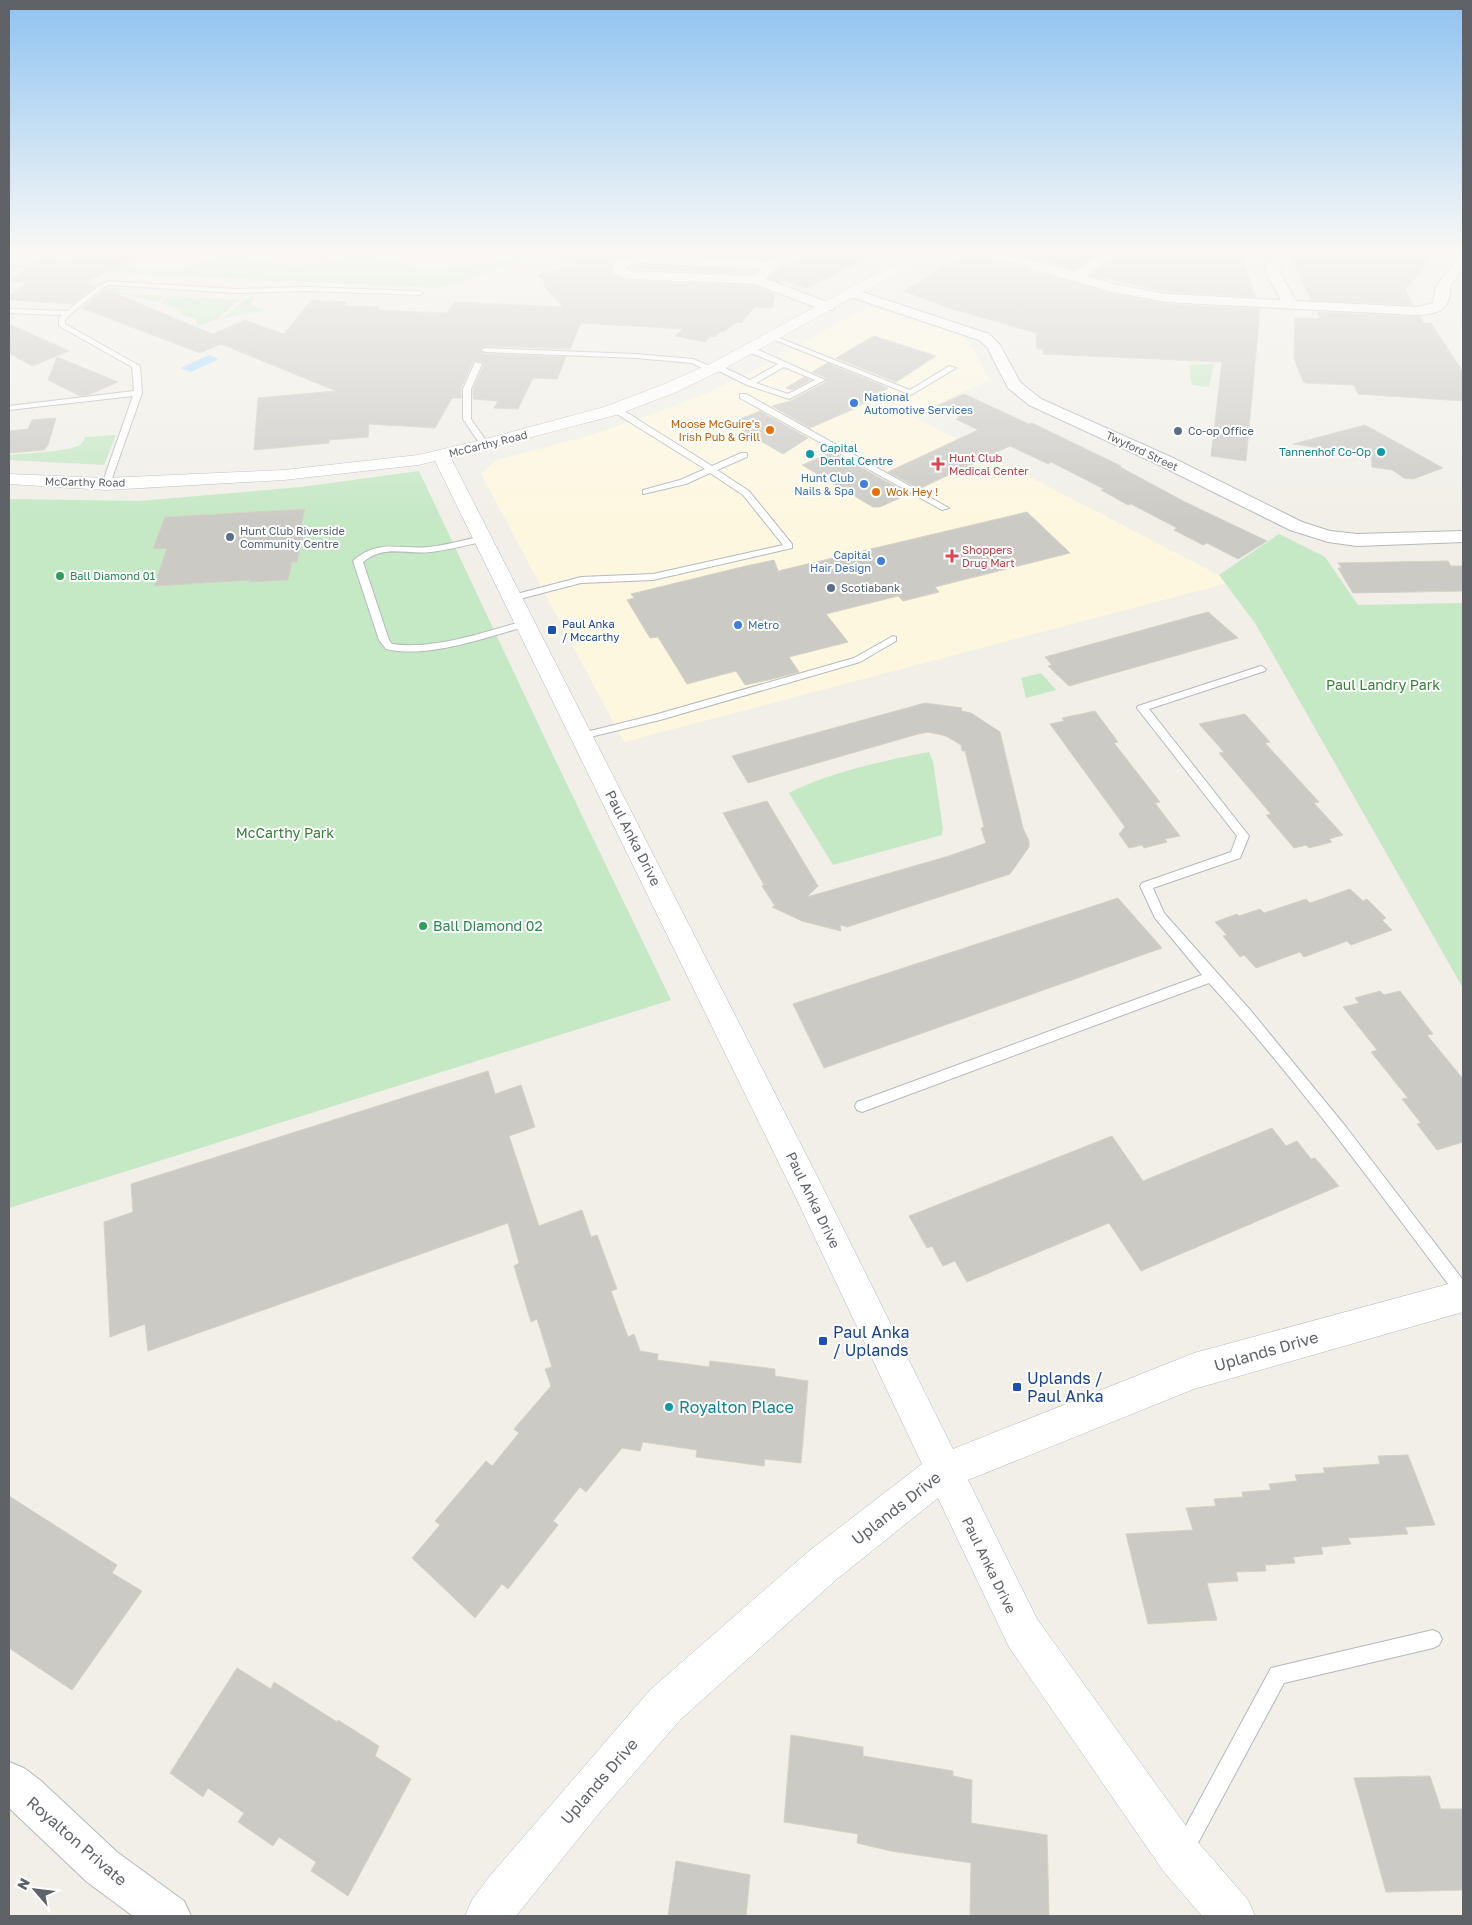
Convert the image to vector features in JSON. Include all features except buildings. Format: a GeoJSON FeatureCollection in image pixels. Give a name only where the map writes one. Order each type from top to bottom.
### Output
{"type":"FeatureCollection","features":[{"type":"Feature","properties":{"kind":"street","name":"McCarthy Road"},"geometry":{"type":"LineString","coordinates":[[9,479],[106,484],[284,475],[441,456],[615,409],[714,368],[763,342]]}},
{"type":"Feature","properties":{"kind":"street","name":"Twyford Street"},"geometry":{"type":"LineString","coordinates":[[989,342],[993,346],[1014,385],[1035,402],[1165,462],[1296,526],[1328,536],[1357,540],[1463,537]]}},
{"type":"Feature","properties":{"kind":"street","name":"Paul Anka Drive"},"geometry":{"type":"LineString","coordinates":[[441,456],[808,1190],[1023,1633],[1180,1856],[1232,1916]]}},
{"type":"Feature","properties":{"kind":"street","name":"Uplands Drive"},"geometry":{"type":"LineString","coordinates":[[488,1916],[504,1893],[666,1704],[823,1565],[943,1471],[1194,1371],[1463,1294]]}},
{"type":"Feature","properties":{"kind":"street","name":"Royalton Private"},"geometry":{"type":"LineString","coordinates":[[9,1783],[25,1795],[102,1867],[170,1916]]}},
{"type":"Feature","properties":{"kind":"lane"},"geometry":{"type":"LineString","coordinates":[[92,342],[136,366],[138,393],[106,484]]}},
{"type":"Feature","properties":{"kind":"lane"},"geometry":{"type":"LineString","coordinates":[[784,342],[911,393],[952,368]]}},
{"type":"Feature","properties":{"kind":"lane"},"geometry":{"type":"LineString","coordinates":[[485,350],[692,361],[789,397],[821,380],[749,349]]}},
{"type":"Feature","properties":{"kind":"lane"},"geometry":{"type":"LineString","coordinates":[[478,364],[466,389],[466,419],[485,445]]}},
{"type":"Feature","properties":{"kind":"lane"},"geometry":{"type":"LineString","coordinates":[[750,383],[783,364]]}},
{"type":"Feature","properties":{"kind":"lane"},"geometry":{"type":"LineString","coordinates":[[9,408],[138,393]]}},
{"type":"Feature","properties":{"kind":"lane"},"geometry":{"type":"LineString","coordinates":[[743,396],[945,508]]}},
{"type":"Feature","properties":{"kind":"lane"},"geometry":{"type":"LineString","coordinates":[[512,598],[581,580],[653,577],[789,546],[746,493],[615,409]]}},
{"type":"Feature","properties":{"kind":"lane"},"geometry":{"type":"LineString","coordinates":[[646,492],[683,482],[744,455]]}},
{"type":"Feature","properties":{"kind":"lane"},"geometry":{"type":"LineString","coordinates":[[482,540],[424,550],[383,548],[368,552],[358,561],[384,640],[389,647],[401,650],[466,640],[525,624]]}},
{"type":"Feature","properties":{"kind":"lane"},"geometry":{"type":"LineString","coordinates":[[582,736],[656,718],[857,660],[893,639]]}},
{"type":"Feature","properties":{"kind":"lane"},"geometry":{"type":"LineString","coordinates":[[1261,669],[1142,708],[1243,836],[1236,855],[1146,886],[1158,915],[1246,1015],[1341,1131],[1463,1294]]}},
{"type":"Feature","properties":{"kind":"lane"},"geometry":{"type":"LineString","coordinates":[[862,1106],[1211,977]]}},
{"type":"Feature","properties":{"kind":"lane"},"geometry":{"type":"LineString","coordinates":[[1180,1856],[1278,1675],[1433,1639]]}},
{"type":"Feature","properties":{"kind":"shaded area"},"geometry":{"type":"Polygon","coordinates":[[[805,342],[969,342],[990,380],[911,415],[1232,582],[624,742],[481,474],[496,460],[594,434],[652,414],[705,394],[761,367],[805,342]]]}},
{"type":"Feature","properties":{"kind":"green space"},"geometry":{"type":"Polygon","coordinates":[[[1214,364],[1209,387],[1192,385],[1189,365],[1214,364]]]}},
{"type":"Feature","properties":{"kind":"green space"},"geometry":{"type":"Polygon","coordinates":[[[116,435],[104,465],[9,460],[9,455],[76,447],[81,444],[85,437],[116,435]]]}},
{"type":"Feature","properties":{"kind":"green space","name":"McCarthy Park"},"geometry":{"type":"Polygon","coordinates":[[[419,471],[671,1000],[9,1208],[9,499],[139,501],[301,487],[419,471]]]}},
{"type":"Feature","properties":{"kind":"green space","name":"Paul Landry Park"},"geometry":{"type":"Polygon","coordinates":[[[1279,534],[1325,557],[1358,605],[1463,603],[1463,988],[1255,623],[1219,575],[1279,534]]]}},
{"type":"Feature","properties":{"kind":"green space"},"geometry":{"type":"Polygon","coordinates":[[[1041,673],[1056,690],[1026,698],[1021,678],[1041,673]]]}},
{"type":"Feature","properties":{"kind":"green space"},"geometry":{"type":"Polygon","coordinates":[[[929,752],[933,762],[943,829],[942,835],[833,865],[789,793],[838,773],[929,752]]]}},
{"type":"Feature","properties":{"kind":"water"},"geometry":{"type":"Polygon","coordinates":[[[209,355],[219,359],[191,372],[181,368],[209,355]]]}},
{"type":"Feature","properties":{"kind":"place","name":"National Automotive Services"},"geometry":{"type":"Point","coordinates":[854,403]}},
{"type":"Feature","properties":{"kind":"place","name":"Moose McGuire's Irish Pub & Grill"},"geometry":{"type":"Point","coordinates":[770,430]}},
{"type":"Feature","properties":{"kind":"place","name":"Co-op Office"},"geometry":{"type":"Point","coordinates":[1178,431]}},
{"type":"Feature","properties":{"kind":"place","name":"Tannenhof Co-Op"},"geometry":{"type":"Point","coordinates":[1381,452]}},
{"type":"Feature","properties":{"kind":"place","name":"Capital Dental Centre"},"geometry":{"type":"Point","coordinates":[810,454]}},
{"type":"Feature","properties":{"kind":"place","name":"Hunt Club Medical Center"},"geometry":{"type":"Point","coordinates":[938,464]}},
{"type":"Feature","properties":{"kind":"place","name":"Hunt Club Nails & Spa"},"geometry":{"type":"Point","coordinates":[864,484]}},
{"type":"Feature","properties":{"kind":"place","name":"Wok Hey !"},"geometry":{"type":"Point","coordinates":[876,492]}},
{"type":"Feature","properties":{"kind":"place","name":"Hunt Club Riverside Community Centre"},"geometry":{"type":"Point","coordinates":[230,537]}},
{"type":"Feature","properties":{"kind":"place","name":"Shoppers Drug Mart"},"geometry":{"type":"Point","coordinates":[952,556]}},
{"type":"Feature","properties":{"kind":"place","name":"Capital Hair Design"},"geometry":{"type":"Point","coordinates":[881,561]}},
{"type":"Feature","properties":{"kind":"place","name":"Ball Diamond 01"},"geometry":{"type":"Point","coordinates":[60,576]}},
{"type":"Feature","properties":{"kind":"place","name":"Scotiabank"},"geometry":{"type":"Point","coordinates":[831,588]}},
{"type":"Feature","properties":{"kind":"place","name":"Metro"},"geometry":{"type":"Point","coordinates":[738,625]}},
{"type":"Feature","properties":{"kind":"place","name":"Paul Anka / Mccarthy"},"geometry":{"type":"Point","coordinates":[552,630]}},
{"type":"Feature","properties":{"kind":"place","name":"Ball Diamond 02"},"geometry":{"type":"Point","coordinates":[423,926]}},
{"type":"Feature","properties":{"kind":"place","name":"Paul Anka / Uplands"},"geometry":{"type":"Point","coordinates":[823,1341]}},
{"type":"Feature","properties":{"kind":"place","name":"Uplands / Paul Anka"},"geometry":{"type":"Point","coordinates":[1017,1387]}},
{"type":"Feature","properties":{"kind":"place","name":"Royalton Place"},"geometry":{"type":"Point","coordinates":[669,1407]}}]}
